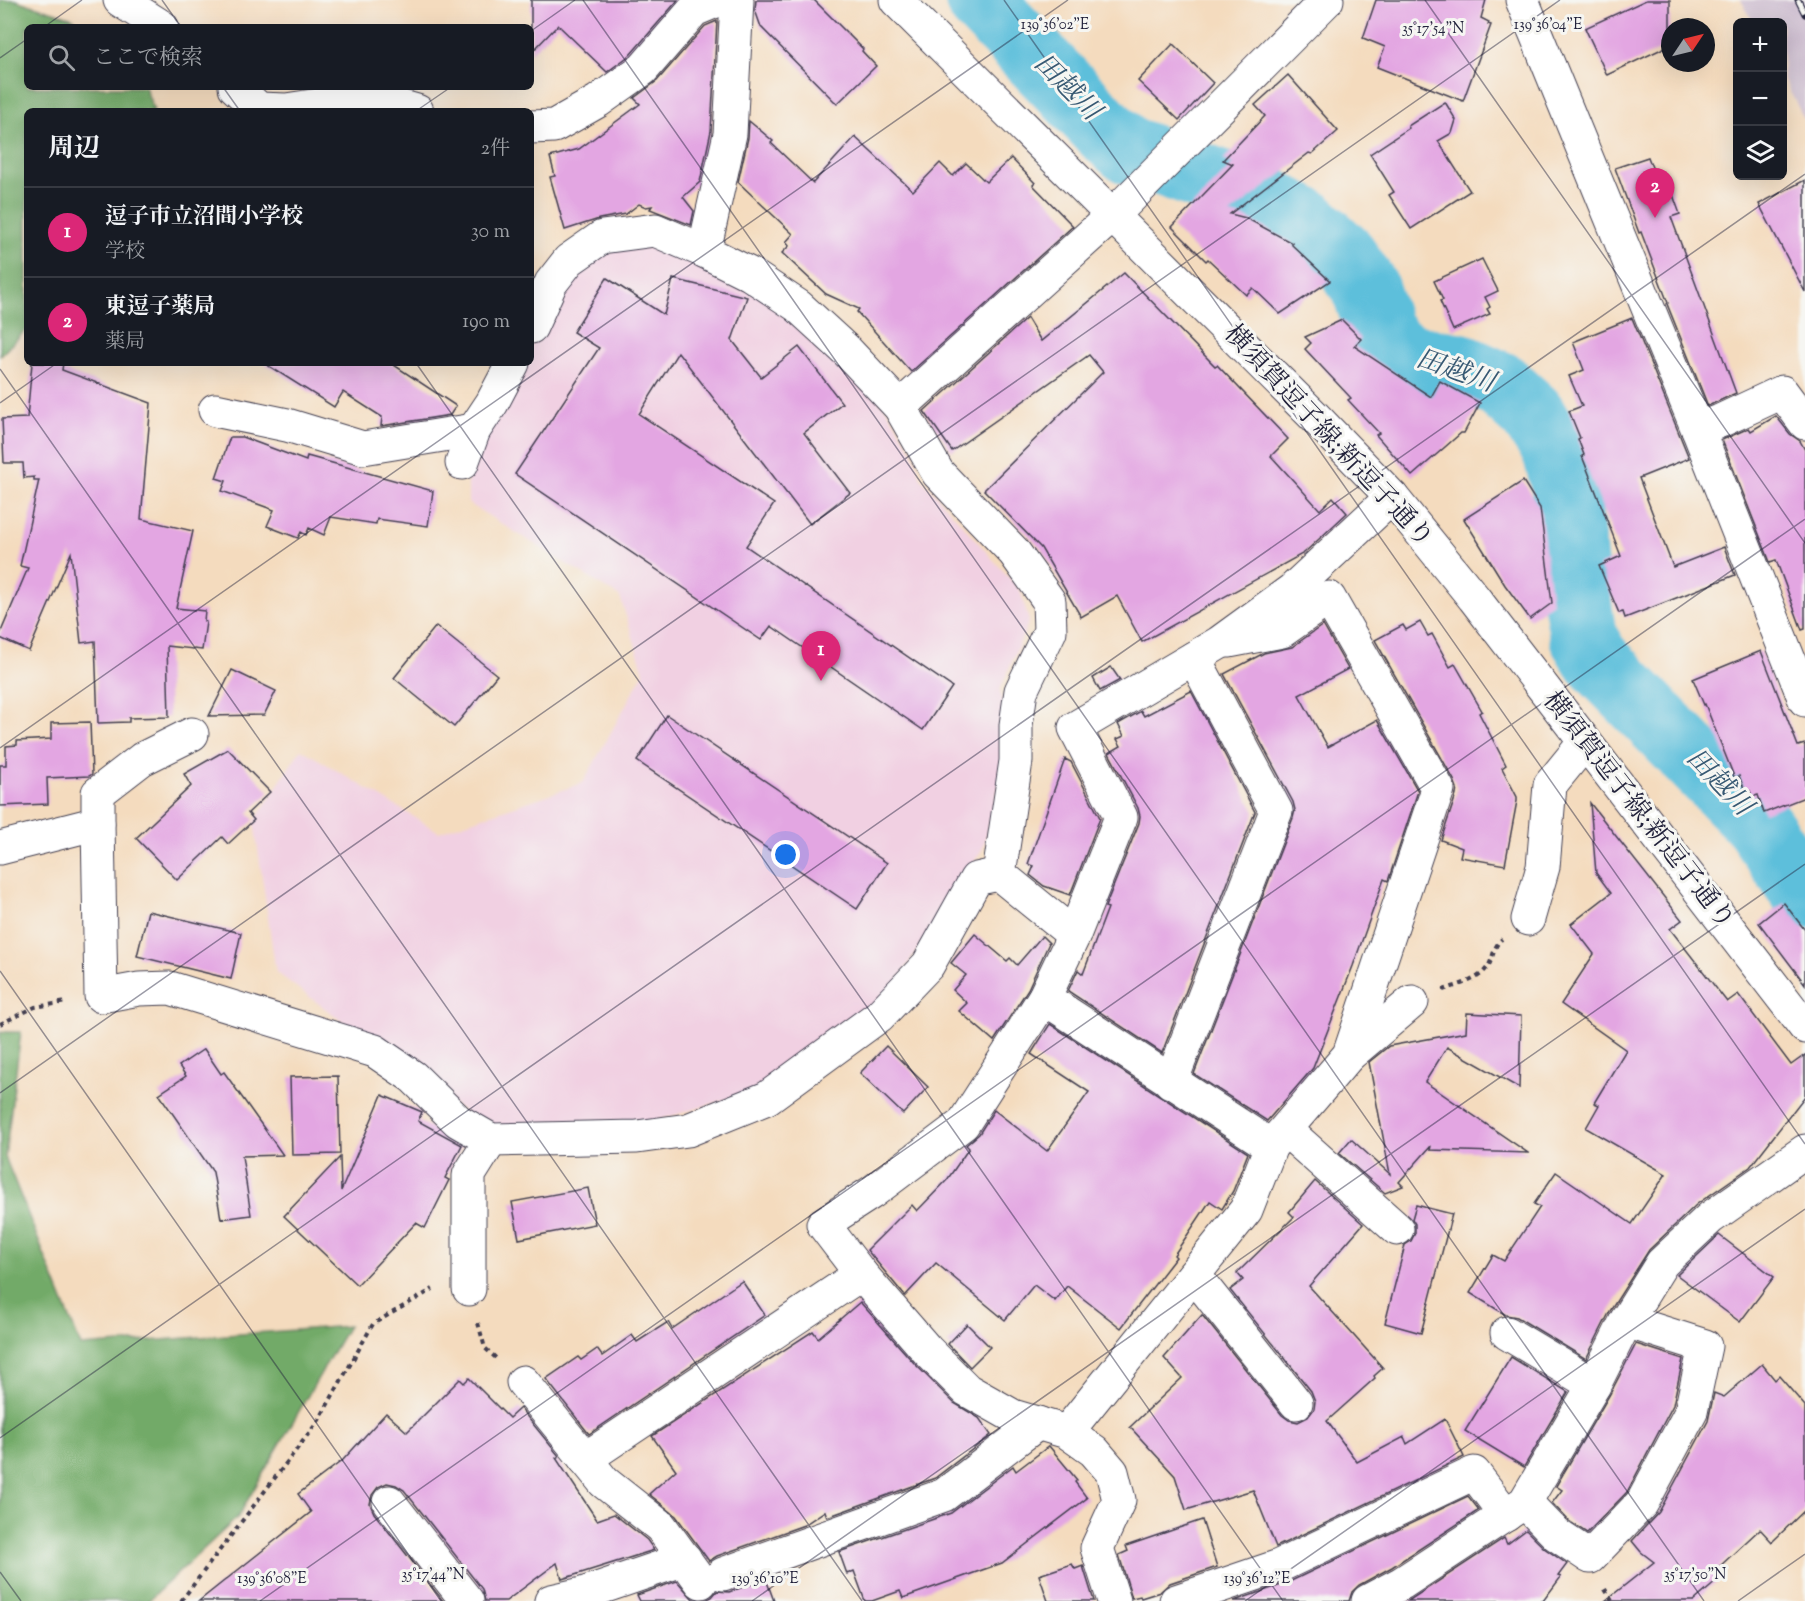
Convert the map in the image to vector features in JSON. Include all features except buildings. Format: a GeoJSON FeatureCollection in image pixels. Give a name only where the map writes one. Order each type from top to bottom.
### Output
{"type":"FeatureCollection","features":[{"type":"Feature","properties":{"kind":"street"},"geometry":{"type":"LineString","coordinates":[[120,0],[157,24]]}},
{"type":"Feature","properties":{"kind":"street"},"geometry":{"type":"LineString","coordinates":[[534,127],[554,126],[598,101],[643,69],[694,10],[718,0]]}},
{"type":"Feature","properties":{"kind":"street"},"geometry":{"type":"LineString","coordinates":[[704,251],[730,134],[737,0]]}},
{"type":"Feature","properties":{"kind":"street","name":"横須賀逗子線;新逗子通り"},"geometry":{"type":"LineString","coordinates":[[896,0],[1313,415],[1392,498],[1474,598],[1805,1027]]}},
{"type":"Feature","properties":{"kind":"street"},"geometry":{"type":"LineString","coordinates":[[900,407],[1113,215],[1327,0]]}},
{"type":"Feature","properties":{"kind":"street"},"geometry":{"type":"LineString","coordinates":[[1522,0],[1698,430],[1805,700]]}},
{"type":"Feature","properties":{"kind":"street"},"geometry":{"type":"LineString","coordinates":[[238,90],[258,108]]}},
{"type":"Feature","properties":{"kind":"street"},"geometry":{"type":"LineString","coordinates":[[299,108],[375,99],[406,108]]}},
{"type":"Feature","properties":{"kind":"street"},"geometry":{"type":"LineString","coordinates":[[534,313],[541,279],[602,237],[654,230],[750,274],[798,306],[846,350],[900,407],[938,473],[1014,552],[1049,601],[1050,631],[1021,691],[1016,725],[1016,761],[999,874]]}},
{"type":"Feature","properties":{"kind":"street"},"geometry":{"type":"LineString","coordinates":[[462,463],[474,430],[492,404],[511,366]]}},
{"type":"Feature","properties":{"kind":"street"},"geometry":{"type":"LineString","coordinates":[[1698,430],[1782,392],[1805,423]]}},
{"type":"Feature","properties":{"kind":"street"},"geometry":{"type":"LineString","coordinates":[[215,410],[287,425],[363,448],[474,430]]}},
{"type":"Feature","properties":{"kind":"street"},"geometry":{"type":"LineString","coordinates":[[1114,1601],[1097,1548],[1119,1500],[1112,1472],[1094,1451],[1052,1428],[1013,1416],[967,1390],[927,1350],[861,1274],[823,1224],[871,1193],[963,1124],[1044,998],[1074,935],[1121,818],[1075,728],[1206,651],[1292,590],[1392,498]]}},
{"type":"Feature","properties":{"kind":"street"},"geometry":{"type":"LineString","coordinates":[[1206,651],[1282,631],[1329,598],[1438,789],[1349,1055]]}},
{"type":"Feature","properties":{"kind":"street"},"geometry":{"type":"LineString","coordinates":[[1171,1082],[1276,811],[1206,651]]}},
{"type":"Feature","properties":{"kind":"street"},"geometry":{"type":"LineString","coordinates":[[192,734],[142,759],[99,793],[101,996],[139,989],[170,988],[375,1051],[413,1077],[458,1121],[491,1140],[637,1137],[688,1130],[767,1098],[879,1017],[928,964],[976,879],[999,874]]}},
{"type":"Feature","properties":{"kind":"street"},"geometry":{"type":"LineString","coordinates":[[1528,919],[1543,867],[1550,785],[1585,742]]}},
{"type":"Feature","properties":{"kind":"street"},"geometry":{"type":"LineString","coordinates":[[0,848],[98,823]]}},
{"type":"Feature","properties":{"kind":"street"},"geometry":{"type":"LineString","coordinates":[[999,874],[1074,935]]}},
{"type":"Feature","properties":{"kind":"street"},"geometry":{"type":"LineString","coordinates":[[1044,998],[1171,1082],[1279,1138],[1397,1229]]}},
{"type":"Feature","properties":{"kind":"street"},"geometry":{"type":"LineString","coordinates":[[551,1601],[703,1572],[944,1495],[1052,1428],[1194,1275],[1246,1210],[1279,1138],[1349,1055],[1412,1002]]}},
{"type":"Feature","properties":{"kind":"street"},"geometry":{"type":"LineString","coordinates":[[469,1289],[469,1175],[491,1140]]}},
{"type":"Feature","properties":{"kind":"street"},"geometry":{"type":"LineString","coordinates":[[1368,1601],[1402,1582],[1515,1508],[1594,1385],[1626,1321],[1662,1263],[1710,1218],[1805,1150]]}},
{"type":"Feature","properties":{"kind":"street"},"geometry":{"type":"LineString","coordinates":[[585,1459],[861,1274]]}},
{"type":"Feature","properties":{"kind":"street"},"geometry":{"type":"LineString","coordinates":[[1194,1275],[1296,1403]]}},
{"type":"Feature","properties":{"kind":"street"},"geometry":{"type":"LineString","coordinates":[[1176,1601],[1279,1566],[1473,1473],[1515,1508],[1590,1557],[1642,1503],[1691,1412],[1705,1346],[1626,1321]]}},
{"type":"Feature","properties":{"kind":"street"},"geometry":{"type":"LineString","coordinates":[[1507,1333],[1594,1385]]}},
{"type":"Feature","properties":{"kind":"street"},"geometry":{"type":"LineString","coordinates":[[523,1382],[604,1482],[661,1527],[703,1572]]}},
{"type":"Feature","properties":{"kind":"street"},"geometry":{"type":"LineString","coordinates":[[389,1502],[467,1601]]}},
{"type":"Feature","properties":{"kind":"path"},"geometry":{"type":"LineString","coordinates":[[1412,1002],[1468,981],[1486,969],[1497,943],[1528,919]]}},
{"type":"Feature","properties":{"kind":"path"},"geometry":{"type":"LineString","coordinates":[[0,1024],[35,1007],[101,996]]}},
{"type":"Feature","properties":{"kind":"path"},"geometry":{"type":"LineString","coordinates":[[181,1601],[319,1420],[373,1324],[442,1284],[469,1289],[484,1348],[523,1382]]}},
{"type":"Feature","properties":{"kind":"shaded area"},"geometry":{"type":"Polygon","coordinates":[[[1741,0],[1805,0],[1805,121],[1787,86],[1787,18],[1751,18],[1741,0]]]}},
{"type":"Feature","properties":{"kind":"shaded area"},"geometry":{"type":"Polygon","coordinates":[[[667,247],[742,282],[834,352],[888,411],[912,451],[921,478],[1020,590],[1029,621],[1000,690],[1010,742],[983,848],[878,1011],[771,1086],[635,1127],[509,1132],[478,1122],[276,972],[254,822],[301,749],[439,832],[583,783],[644,672],[620,597],[468,503],[468,466],[521,366],[534,366],[534,341],[544,323],[554,291],[607,248],[667,247]]]}},
{"type":"Feature","properties":{"kind":"green space"},"geometry":{"type":"Polygon","coordinates":[[[0,0],[15,0],[73,18],[80,24],[24,24],[24,90],[146,90],[153,108],[24,108],[24,332],[0,356],[0,0]]]}},
{"type":"Feature","properties":{"kind":"green space"},"geometry":{"type":"Polygon","coordinates":[[[0,1032],[21,1032],[5,1157],[81,1346],[348,1326],[238,1517],[148,1601],[0,1601],[0,1032]]]}},
{"type":"Feature","properties":{"kind":"waterway","name":"田越川"},"geometry":{"type":"LineString","coordinates":[[979,0],[1109,134],[1128,150],[1264,199],[1307,222],[1344,256],[1365,288],[1379,331],[1394,349],[1412,358],[1460,367],[1500,385],[1531,413],[1555,448],[1566,489],[1583,637],[1596,659],[1757,823],[1805,894]]}},
{"type":"Feature","properties":{"kind":"railway"},"geometry":{"type":"LineString","coordinates":[[1798,0],[1805,14]]}},
{"type":"Feature","properties":{"kind":"place","name":"東逗子薬局"},"geometry":{"type":"Point","coordinates":[1655,218]}},
{"type":"Feature","properties":{"kind":"place","name":"逗子市立沼間小学校"},"geometry":{"type":"Point","coordinates":[821,681]}}]}
